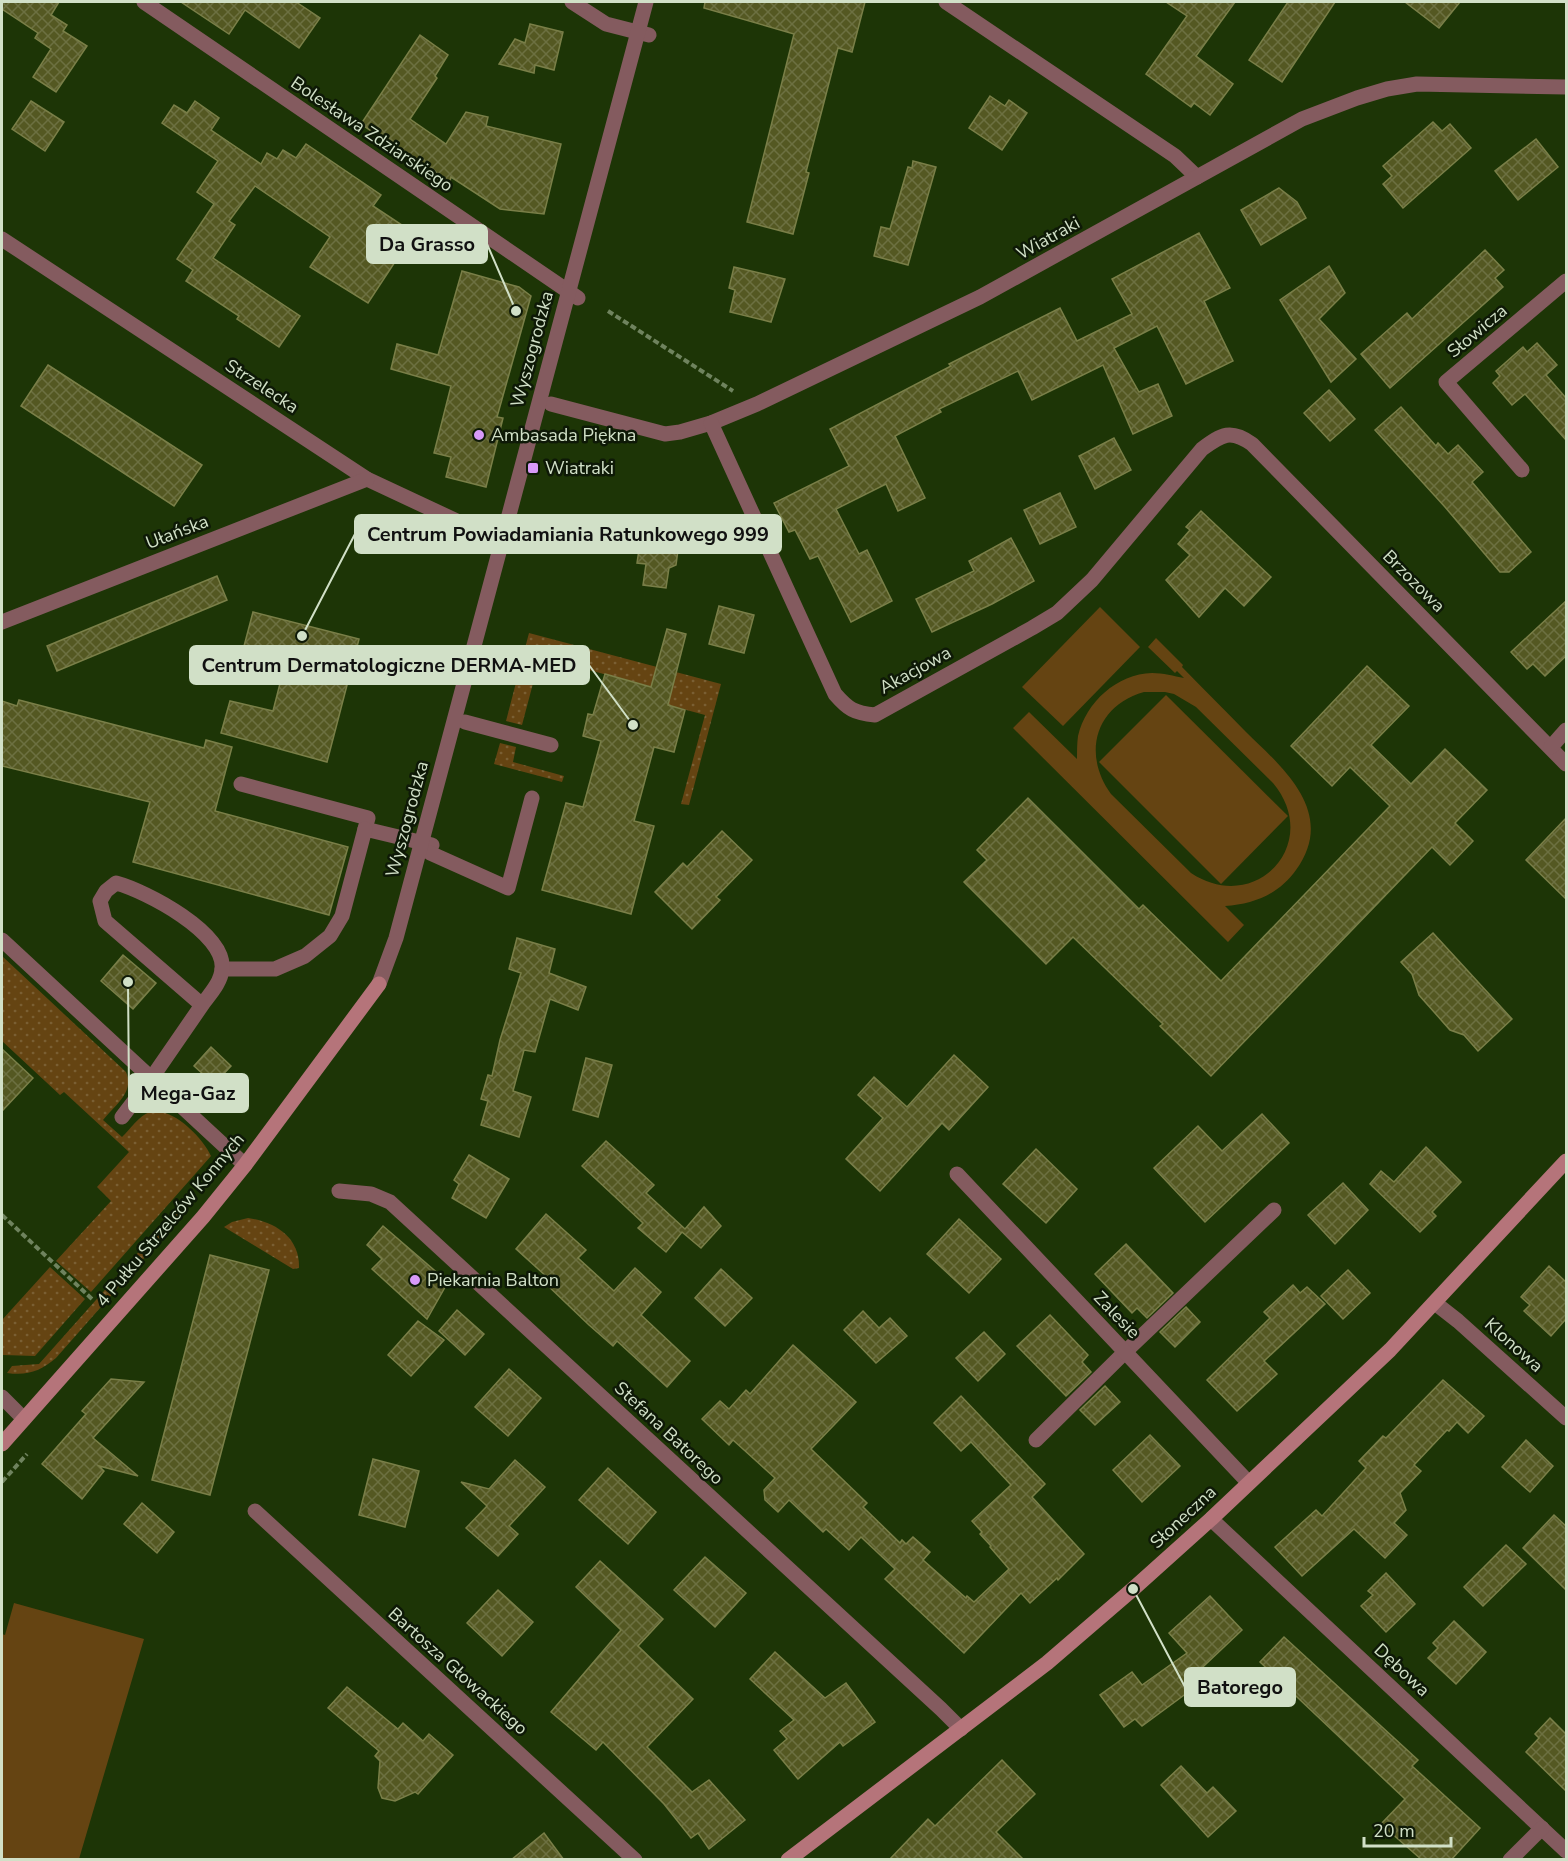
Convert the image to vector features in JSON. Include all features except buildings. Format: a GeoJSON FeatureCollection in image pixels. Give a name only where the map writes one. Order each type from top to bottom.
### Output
{"type":"FeatureCollection","features":[{"type":"Feature","properties":{"kind":"street","name":"Bolesława Zdziarskiego"},"geometry":{"type":"LineString","coordinates":[[144,2],[573,294]]}},
{"type":"Feature","properties":{"kind":"street"},"geometry":{"type":"LineString","coordinates":[[572,2],[606,24],[643,33]]}},
{"type":"Feature","properties":{"kind":"street","name":"Wyszogrodzka"},"geometry":{"type":"LineString","coordinates":[[380,984],[427,847],[643,33],[646,2]]}},
{"type":"Feature","properties":{"kind":"street"},"geometry":{"type":"LineString","coordinates":[[946,2],[1175,156],[1197,177]]}},
{"type":"Feature","properties":{"kind":"street","name":"Wiatraki"},"geometry":{"type":"LineString","coordinates":[[551,404],[664,434],[711,423],[980,297],[1302,119],[1330,107],[1387,89],[1417,84],[1566,87]]}},
{"type":"Feature","properties":{"kind":"street","name":"Strzelecka"},"geometry":{"type":"LineString","coordinates":[[2,238],[367,479],[476,530],[508,539]]}},
{"type":"Feature","properties":{"kind":"street","name":"Słowicza"},"geometry":{"type":"LineString","coordinates":[[1522,470],[1446,382],[1566,281]]}},
{"type":"Feature","properties":{"kind":"street","name":"Akacjowa"},"geometry":{"type":"LineString","coordinates":[[711,423],[836,694],[846,707],[860,714],[875,715],[1057,613],[1104,567],[1202,449],[1215,439],[1229,434]]}},
{"type":"Feature","properties":{"kind":"street","name":"Brzozowa"},"geometry":{"type":"LineString","coordinates":[[1229,434],[1240,436],[1252,444],[1566,764]]}},
{"type":"Feature","properties":{"kind":"street","name":"Ułańska"},"geometry":{"type":"LineString","coordinates":[[2,622],[367,479]]}},
{"type":"Feature","properties":{"kind":"street"},"geometry":{"type":"LineString","coordinates":[[465,722],[551,745]]}},
{"type":"Feature","properties":{"kind":"street"},"geometry":{"type":"LineString","coordinates":[[1551,747],[1566,730]]}},
{"type":"Feature","properties":{"kind":"street"},"geometry":{"type":"LineString","coordinates":[[222,969],[275,969],[305,956],[330,936],[342,916],[368,818],[241,784]]}},
{"type":"Feature","properties":{"kind":"street"},"geometry":{"type":"LineString","coordinates":[[365,829],[427,847],[508,888],[532,798]]}},
{"type":"Feature","properties":{"kind":"street"},"geometry":{"type":"LineString","coordinates":[[122,1117],[151,1079],[214,988],[222,969],[217,949],[204,932],[158,901],[116,883],[106,891],[100,901],[105,921],[202,1005]]}},
{"type":"Feature","properties":{"kind":"street"},"geometry":{"type":"LineString","coordinates":[[2,940],[245,1165]]}},
{"type":"Feature","properties":{"kind":"street","name":"4 Pułku Strzelców Konnych"},"geometry":{"type":"LineString","coordinates":[[2,1444],[203,1217],[245,1165],[380,984]]}},
{"type":"Feature","properties":{"kind":"street","name":"Słoneczna"},"geometry":{"type":"LineString","coordinates":[[788,1860],[1087,1630],[1211,1519],[1382,1358],[1566,1161]]}},
{"type":"Feature","properties":{"kind":"street","name":"Zalesie"},"geometry":{"type":"LineString","coordinates":[[957,1174],[1248,1482]]}},
{"type":"Feature","properties":{"kind":"street","name":"Stefana Batorego"},"geometry":{"type":"LineString","coordinates":[[339,1191],[371,1194],[390,1202],[961,1729]]}},
{"type":"Feature","properties":{"kind":"street"},"geometry":{"type":"LineString","coordinates":[[1036,1440],[1274,1210]]}},
{"type":"Feature","properties":{"kind":"street","name":"Klonowa"},"geometry":{"type":"LineString","coordinates":[[1435,1303],[1566,1418]]}},
{"type":"Feature","properties":{"kind":"street"},"geometry":{"type":"LineString","coordinates":[[2,1397],[24,1419]]}},
{"type":"Feature","properties":{"kind":"street","name":"Bartosza Głowackiego"},"geometry":{"type":"LineString","coordinates":[[255,1511],[635,1860]]}},
{"type":"Feature","properties":{"kind":"street","name":"Dębowa"},"geometry":{"type":"LineString","coordinates":[[1211,1519],[1566,1851]]}},
{"type":"Feature","properties":{"kind":"street"},"geometry":{"type":"LineString","coordinates":[[1510,1860],[1542,1828]]}},
{"type":"Feature","properties":{"kind":"path"},"geometry":{"type":"LineString","coordinates":[[608,311],[735,393],[742,410]]}},
{"type":"Feature","properties":{"kind":"path"},"geometry":{"type":"LineString","coordinates":[[2,1215],[92,1299]]}},
{"type":"Feature","properties":{"kind":"shaded area"},"geometry":{"type":"Polygon","coordinates":[[[1100,607],[1140,647],[1063,726],[1022,687],[1100,607]]]}},
{"type":"Feature","properties":{"kind":"shaded area"},"geometry":{"type":"Polygon","coordinates":[[[529,633],[721,684],[689,805],[681,804],[705,715],[668,705],[671,692],[540,657],[522,725],[506,721],[529,633]]]}},
{"type":"Feature","properties":{"kind":"shaded area"},"geometry":{"type":"Polygon","coordinates":[[[1156,638],[1183,665],[1182,667],[1276,761],[1301,794],[1308,811],[1311,830],[1307,849],[1296,870],[1282,885],[1265,896],[1246,903],[1225,906],[1244,925],[1228,942],[1013,728],[1029,712],[1077,759],[1078,736],[1088,712],[1096,701],[1115,684],[1127,678],[1152,673],[1184,678],[1177,671],[1175,673],[1148,647],[1156,638]],[[1144,692],[1127,699],[1114,708],[1104,720],[1098,733],[1096,748],[1097,763],[1102,779],[1111,794],[1191,873],[1215,884],[1238,886],[1259,879],[1275,867],[1286,849],[1290,828],[1286,806],[1273,783],[1196,707],[1174,694],[1144,692]]]}},
{"type":"Feature","properties":{"kind":"shaded area"},"geometry":{"type":"Polygon","coordinates":[[[1166,695],[1288,816],[1221,884],[1099,762],[1166,695]]]}},
{"type":"Feature","properties":{"kind":"shaded area"},"geometry":{"type":"Polygon","coordinates":[[[500,743],[516,747],[513,762],[564,776],[562,782],[494,764],[500,743]]]}},
{"type":"Feature","properties":{"kind":"shaded area"},"geometry":{"type":"Polygon","coordinates":[[[2,956],[126,1072],[128,1086],[126,1092],[103,1120],[122,1137],[138,1119],[150,1112],[159,1111],[168,1114],[186,1125],[211,1156],[91,1292],[56,1261],[111,1201],[97,1187],[129,1152],[64,1092],[60,1095],[2,1041],[2,956]]]}},
{"type":"Feature","properties":{"kind":"shaded area"},"geometry":{"type":"Polygon","coordinates":[[[176,1210],[182,1215],[56,1358],[33,1372],[7,1373],[12,1366],[39,1364],[176,1210]]]}},
{"type":"Feature","properties":{"kind":"shaded area"},"geometry":{"type":"Polygon","coordinates":[[[248,1218],[268,1223],[284,1233],[295,1248],[299,1268],[293,1269],[224,1227],[232,1222],[248,1218]]]}},
{"type":"Feature","properties":{"kind":"shaded area"},"geometry":{"type":"Polygon","coordinates":[[[50,1267],[85,1299],[35,1356],[3,1355],[2,1320],[50,1267]]]}},
{"type":"Feature","properties":{"kind":"shaded area"},"geometry":{"type":"Polygon","coordinates":[[[14,1603],[144,1639],[79,1859],[2,1859],[2,1634],[5,1635],[14,1603]]]}},
{"type":"Feature","properties":{"kind":"place","name":"Da Grasso"},"geometry":{"type":"Point","coordinates":[516,311]}},
{"type":"Feature","properties":{"kind":"place","name":"Ambasada Piękna"},"geometry":{"type":"Point","coordinates":[479,435]}},
{"type":"Feature","properties":{"kind":"place","name":"Wiatraki"},"geometry":{"type":"Point","coordinates":[533,468]}},
{"type":"Feature","properties":{"kind":"place","name":"Centrum Powiadamiania Ratunkowego 999"},"geometry":{"type":"Point","coordinates":[302,636]}},
{"type":"Feature","properties":{"kind":"place","name":"Centrum Dermatologiczne DERMA-MED"},"geometry":{"type":"Point","coordinates":[633,725]}},
{"type":"Feature","properties":{"kind":"place","name":"Mega-Gaz"},"geometry":{"type":"Point","coordinates":[128,982]}},
{"type":"Feature","properties":{"kind":"place","name":"Piekarnia Balton"},"geometry":{"type":"Point","coordinates":[415,1280]}},
{"type":"Feature","properties":{"kind":"place","name":"Batorego"},"geometry":{"type":"Point","coordinates":[1133,1589]}}]}
